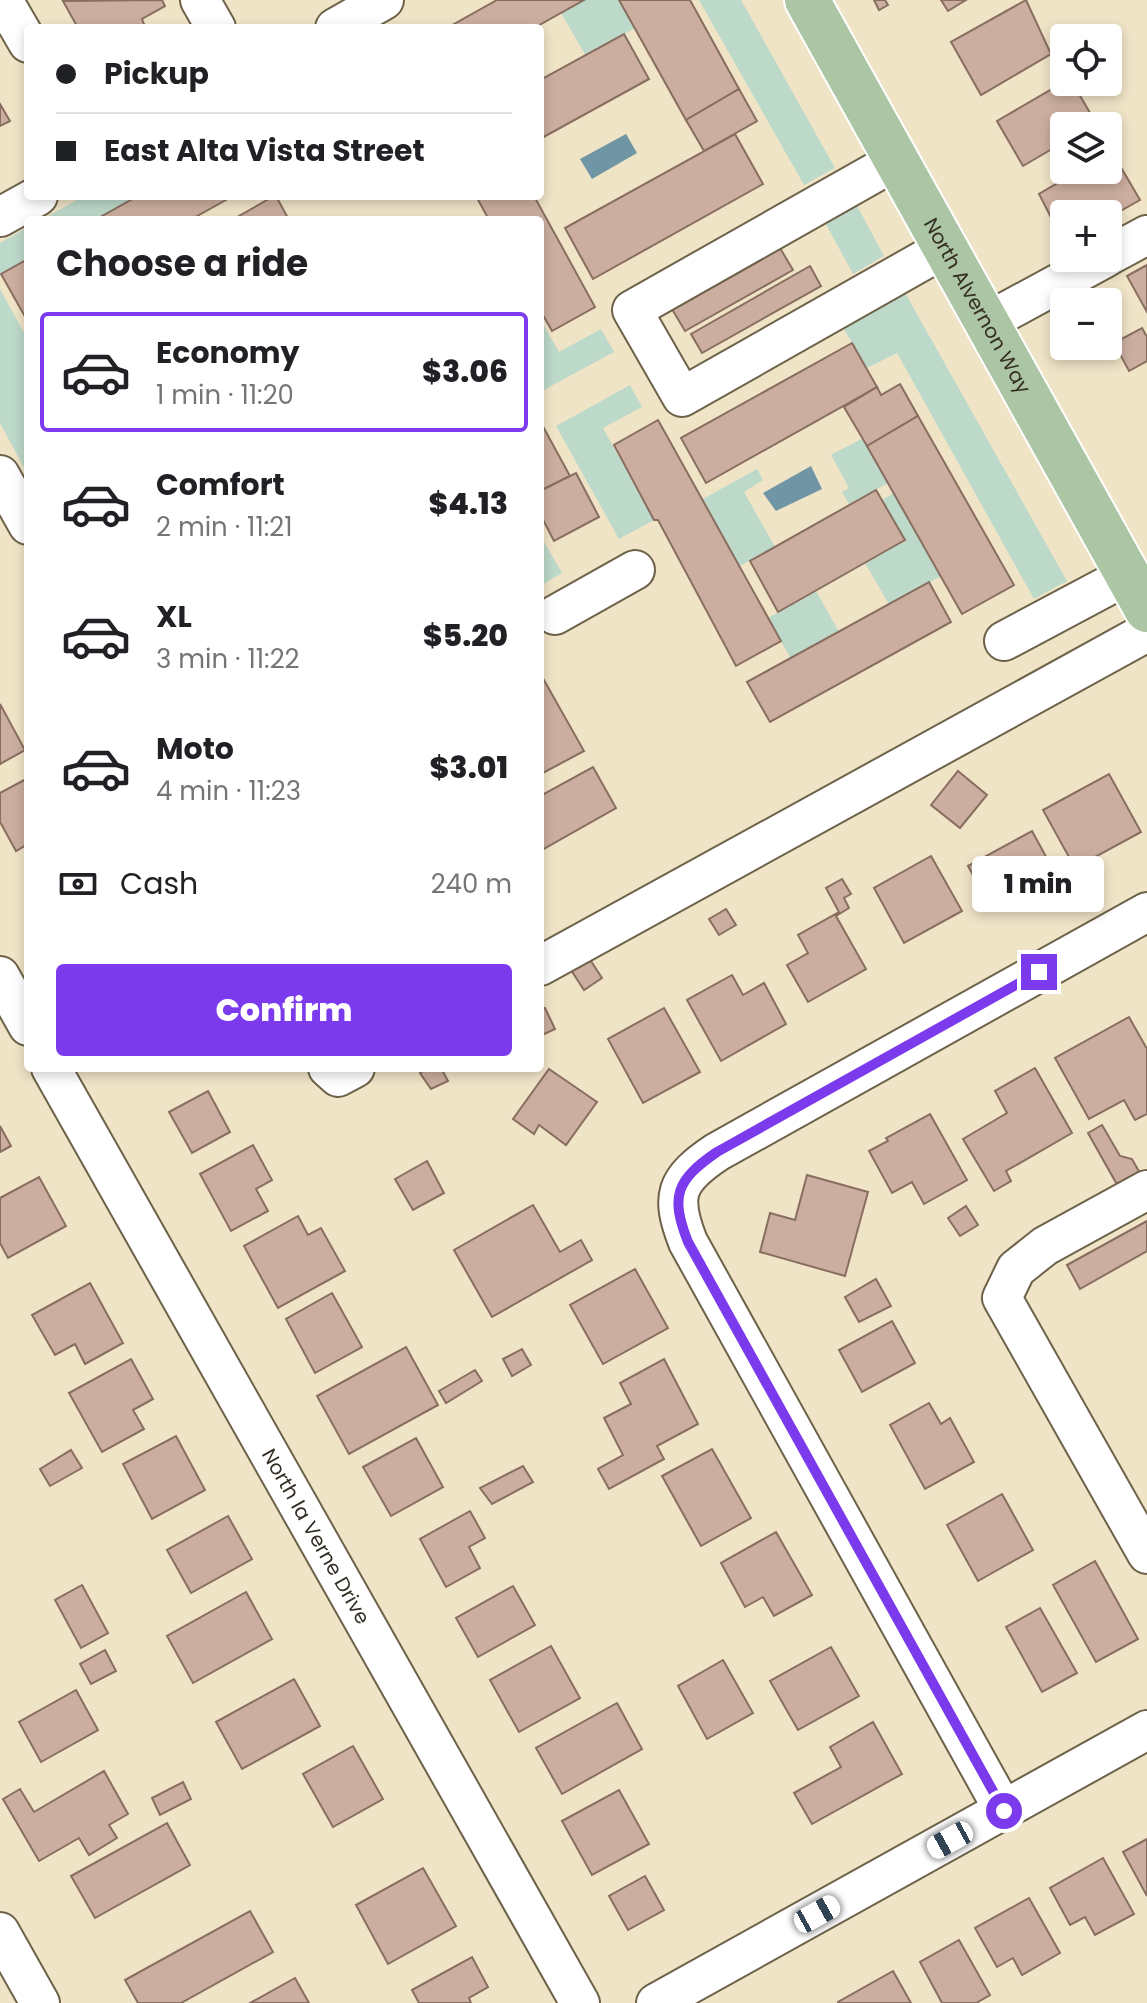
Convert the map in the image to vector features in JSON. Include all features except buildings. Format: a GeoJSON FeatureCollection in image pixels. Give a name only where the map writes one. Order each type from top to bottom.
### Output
{"type":"FeatureCollection","features":[{"type":"Feature","properties":{"kind":"main road","name":"North Alvernon Way"},"geometry":{"type":"LineString","coordinates":[[807,0],[1137,593]]}},
{"type":"Feature","properties":{"kind":"street"},"geometry":{"type":"LineString","coordinates":[[3,0],[24,36]]}},
{"type":"Feature","properties":{"kind":"street"},"geometry":{"type":"LineString","coordinates":[[200,0],[214,24]]}},
{"type":"Feature","properties":{"kind":"street"},"geometry":{"type":"LineString","coordinates":[[334,17],[384,0]]}},
{"type":"Feature","properties":{"kind":"street"},"geometry":{"type":"LineString","coordinates":[[897,160],[632,310],[682,397],[945,248]]}},
{"type":"Feature","properties":{"kind":"street"},"geometry":{"type":"LineString","coordinates":[[0,217],[31,200]]}},
{"type":"Feature","properties":{"kind":"street"},"geometry":{"type":"LineString","coordinates":[[1122,248],[1147,235]]}},
{"type":"Feature","properties":{"kind":"street"},"geometry":{"type":"LineString","coordinates":[[987,322],[1079,272]]}},
{"type":"Feature","properties":{"kind":"street"},"geometry":{"type":"LineString","coordinates":[[0,475],[24,518]]}},
{"type":"Feature","properties":{"kind":"street"},"geometry":{"type":"LineString","coordinates":[[555,615],[635,570]]}},
{"type":"Feature","properties":{"kind":"street"},"geometry":{"type":"LineString","coordinates":[[1004,641],[1137,593]]}},
{"type":"Feature","properties":{"kind":"street"},"geometry":{"type":"LineString","coordinates":[[544,964],[1147,632]]}},
{"type":"Feature","properties":{"kind":"street"},"geometry":{"type":"LineString","coordinates":[[1004,1811],[688,1242],[676,1203],[665,1187],[717,1152],[1147,912]]}},
{"type":"Feature","properties":{"kind":"street"},"geometry":{"type":"LineString","coordinates":[[0,976],[24,1019]]}},
{"type":"Feature","properties":{"kind":"street","name":"North la Verne Drive"},"geometry":{"type":"LineString","coordinates":[[53,1072],[580,2003]]}},
{"type":"Feature","properties":{"kind":"street"},"geometry":{"type":"LineString","coordinates":[[1147,1190],[1045,1246],[1016,1269],[1002,1298],[1147,1554]]}},
{"type":"Feature","properties":{"kind":"street"},"geometry":{"type":"LineString","coordinates":[[656,2003],[1147,1730]]}},
{"type":"Feature","properties":{"kind":"street"},"geometry":{"type":"LineString","coordinates":[[0,1932],[40,2003]]}},
{"type":"Feature","properties":{"kind":"green space"},"geometry":{"type":"Polygon","coordinates":[[[584,0],[619,0],[635,28],[586,56],[561,13],[584,0]]]}},
{"type":"Feature","properties":{"kind":"green space"},"geometry":{"type":"Polygon","coordinates":[[[699,0],[741,0],[835,168],[804,185],[699,0]]]}},
{"type":"Feature","properties":{"kind":"green space"},"geometry":{"type":"Polygon","coordinates":[[[77,200],[131,200],[102,216],[48,216],[77,200]]]}},
{"type":"Feature","properties":{"kind":"green space"},"geometry":{"type":"Polygon","coordinates":[[[855,202],[884,256],[853,274],[823,219],[855,202]]]}},
{"type":"Feature","properties":{"kind":"green space"},"geometry":{"type":"Polygon","coordinates":[[[24,229],[24,261],[0,275],[0,243],[24,229]]]}},
{"type":"Feature","properties":{"kind":"green space"},"geometry":{"type":"Polygon","coordinates":[[[0,289],[24,333],[24,468],[0,423],[0,289]]]}},
{"type":"Feature","properties":{"kind":"green space"},"geometry":{"type":"Polygon","coordinates":[[[904,291],[1067,581],[1034,599],[897,353],[867,368],[842,326],[904,291]]]}},
{"type":"Feature","properties":{"kind":"green space"},"geometry":{"type":"Polygon","coordinates":[[[544,326],[559,352],[601,329],[614,352],[544,390],[544,326]]]}},
{"type":"Feature","properties":{"kind":"green space"},"geometry":{"type":"Polygon","coordinates":[[[630,385],[642,407],[603,428],[654,520],[619,539],[556,426],[630,385]]]}},
{"type":"Feature","properties":{"kind":"green space"},"geometry":{"type":"Polygon","coordinates":[[[863,438],[888,483],[849,504],[842,492],[849,488],[831,455],[863,438]]]}},
{"type":"Feature","properties":{"kind":"green space"},"geometry":{"type":"Polygon","coordinates":[[[757,469],[763,480],[744,492],[775,547],[738,567],[701,500],[757,469]]]}},
{"type":"Feature","properties":{"kind":"green space"},"geometry":{"type":"Polygon","coordinates":[[[894,493],[941,576],[889,604],[865,563],[905,540],[882,500],[894,493]]]}},
{"type":"Feature","properties":{"kind":"green space"},"geometry":{"type":"Polygon","coordinates":[[[544,542],[562,573],[544,584],[544,542]]]}},
{"type":"Feature","properties":{"kind":"green space"},"geometry":{"type":"Polygon","coordinates":[[[816,591],[839,632],[791,659],[768,618],[816,591]]]}},
{"type":"Feature","properties":{"kind":"water"},"geometry":{"type":"Polygon","coordinates":[[[626,134],[637,153],[592,179],[580,159],[626,134]]]}},
{"type":"Feature","properties":{"kind":"water"},"geometry":{"type":"Polygon","coordinates":[[[811,466],[822,489],[776,511],[763,493],[811,466]]]}},
{"type":"Feature","properties":{"kind":"route"},"geometry":{"type":"LineString","coordinates":[[1004,1811],[688,1242],[676,1203],[697,1166],[717,1152],[1039,972]]}}]}
